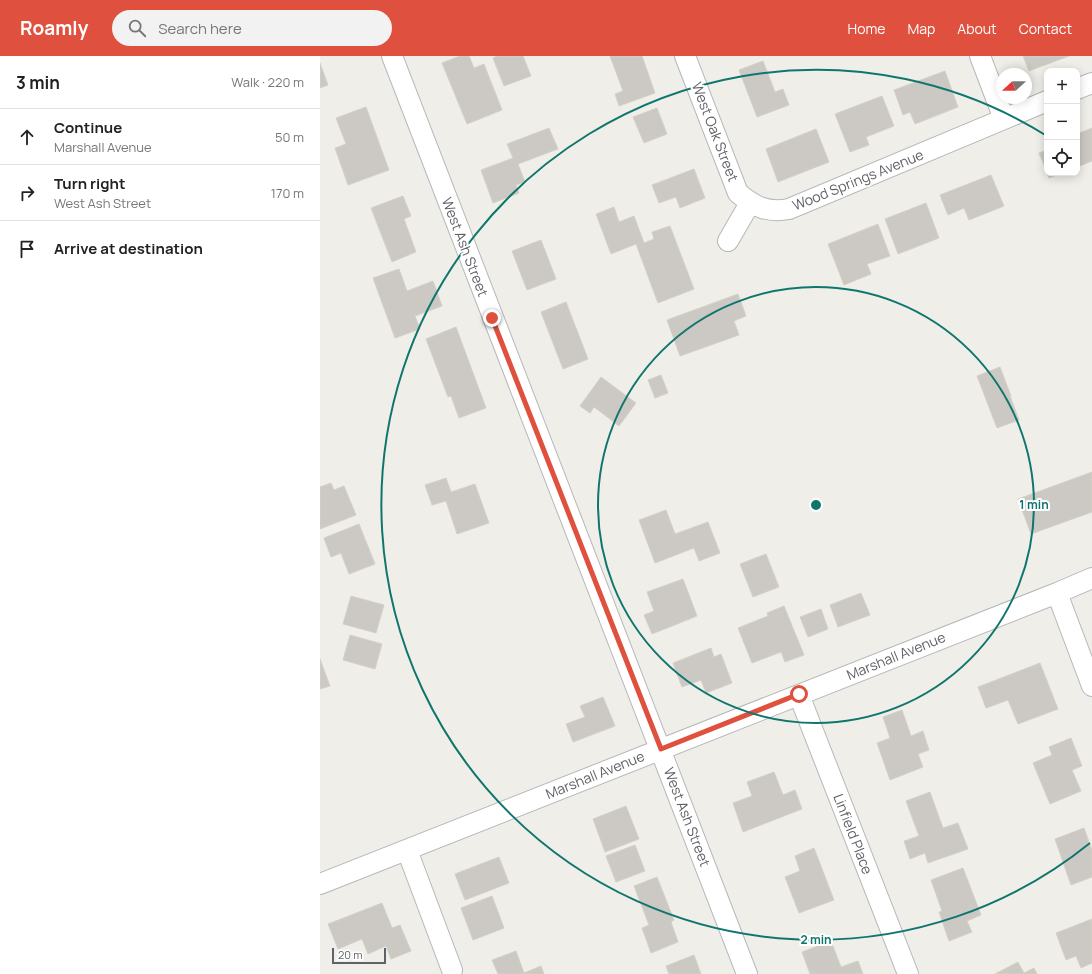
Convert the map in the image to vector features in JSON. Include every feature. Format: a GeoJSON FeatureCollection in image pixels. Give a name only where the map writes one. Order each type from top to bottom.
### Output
{"type":"FeatureCollection","features":[{"type":"Feature","properties":{"kind":"street","name":"West Ash Street"},"geometry":{"type":"LineString","coordinates":[[392,56],[489,311],[748,974]]}},
{"type":"Feature","properties":{"kind":"street","name":"West Oak Street"},"geometry":{"type":"LineString","coordinates":[[685,56],[738,193],[750,203]]}},
{"type":"Feature","properties":{"kind":"street"},"geometry":{"type":"LineString","coordinates":[[980,56],[1004,119]]}},
{"type":"Feature","properties":{"kind":"street"},"geometry":{"type":"LineString","coordinates":[[1080,88],[1092,83]]}},
{"type":"Feature","properties":{"kind":"street","name":"Wood Springs Avenue"},"geometry":{"type":"LineString","coordinates":[[750,203],[765,210],[778,211],[789,209],[1044,103]]}},
{"type":"Feature","properties":{"kind":"street"},"geometry":{"type":"LineString","coordinates":[[728,241],[750,203]]}},
{"type":"Feature","properties":{"kind":"street","name":"Marshall Avenue"},"geometry":{"type":"LineString","coordinates":[[320,884],[1092,578]]}},
{"type":"Feature","properties":{"kind":"street"},"geometry":{"type":"LineString","coordinates":[[1057,593],[1092,686]]}},
{"type":"Feature","properties":{"kind":"street","name":"Linfield Place"},"geometry":{"type":"LineString","coordinates":[[799,694],[908,974]]}},
{"type":"Feature","properties":{"kind":"street"},"geometry":{"type":"LineString","coordinates":[[407,850],[452,970]]}},
{"type":"Feature","properties":{"kind":"building"},"geometry":{"type":"Polygon","coordinates":[[[460,56],[469,56],[474,68],[484,64],[502,110],[467,124],[442,63],[460,56]]]}},
{"type":"Feature","properties":{"kind":"building"},"geometry":{"type":"Polygon","coordinates":[[[497,56],[523,56],[531,76],[504,86],[493,58],[497,56]]]}},
{"type":"Feature","properties":{"kind":"building"},"geometry":{"type":"Polygon","coordinates":[[[610,56],[642,56],[655,93],[619,106],[615,94],[623,91],[610,56]]]}},
{"type":"Feature","properties":{"kind":"building"},"geometry":{"type":"Polygon","coordinates":[[[1023,56],[1069,56],[1032,70],[1032,68],[1028,68],[1023,56]]]}},
{"type":"Feature","properties":{"kind":"building"},"geometry":{"type":"Polygon","coordinates":[[[763,61],[775,92],[783,89],[789,105],[757,117],[739,70],[763,61]]]}},
{"type":"Feature","properties":{"kind":"building"},"geometry":{"type":"Polygon","coordinates":[[[320,63],[328,85],[320,88],[320,63]]]}},
{"type":"Feature","properties":{"kind":"building"},"geometry":{"type":"Polygon","coordinates":[[[945,71],[958,107],[915,124],[910,112],[903,115],[894,90],[945,71]]]}},
{"type":"Feature","properties":{"kind":"building"},"geometry":{"type":"Polygon","coordinates":[[[882,96],[894,126],[866,137],[869,145],[850,152],[835,114],[882,96]]]}},
{"type":"Feature","properties":{"kind":"building"},"geometry":{"type":"Polygon","coordinates":[[[366,107],[389,170],[348,185],[335,148],[346,144],[336,118],[366,107]]]}},
{"type":"Feature","properties":{"kind":"building"},"geometry":{"type":"Polygon","coordinates":[[[657,108],[667,134],[644,143],[633,117],[657,108]]]}},
{"type":"Feature","properties":{"kind":"building"},"geometry":{"type":"Polygon","coordinates":[[[549,128],[558,149],[518,164],[525,182],[516,185],[519,193],[493,203],[481,170],[513,158],[507,144],[549,128]]]}},
{"type":"Feature","properties":{"kind":"building"},"geometry":{"type":"Polygon","coordinates":[[[1092,128],[1092,161],[1080,166],[1080,140],[1080,133],[1092,128]]]}},
{"type":"Feature","properties":{"kind":"building"},"geometry":{"type":"Polygon","coordinates":[[[816,129],[829,162],[778,182],[766,149],[816,129]]]}},
{"type":"Feature","properties":{"kind":"building"},"geometry":{"type":"Polygon","coordinates":[[[1044,151],[1044,165],[1039,153],[1044,151]]]}},
{"type":"Feature","properties":{"kind":"building"},"geometry":{"type":"Polygon","coordinates":[[[694,169],[705,198],[680,208],[676,197],[659,203],[652,185],[694,169]]]}},
{"type":"Feature","properties":{"kind":"building"},"geometry":{"type":"Polygon","coordinates":[[[991,175],[1004,206],[969,220],[964,208],[948,215],[940,195],[991,175]]]}},
{"type":"Feature","properties":{"kind":"building"},"geometry":{"type":"Polygon","coordinates":[[[403,196],[411,216],[404,219],[416,252],[392,262],[371,208],[403,196]]]}},
{"type":"Feature","properties":{"kind":"building"},"geometry":{"type":"Polygon","coordinates":[[[926,203],[939,238],[898,254],[885,219],[926,203]]]}},
{"type":"Feature","properties":{"kind":"building"},"geometry":{"type":"Polygon","coordinates":[[[614,207],[619,222],[634,216],[644,243],[654,239],[652,232],[670,226],[694,289],[658,303],[636,244],[611,254],[596,214],[614,207]]]}},
{"type":"Feature","properties":{"kind":"building"},"geometry":{"type":"Polygon","coordinates":[[[878,224],[890,256],[867,264],[871,274],[844,285],[828,244],[878,224]]]}},
{"type":"Feature","properties":{"kind":"building"},"geometry":{"type":"Polygon","coordinates":[[[541,240],[556,279],[527,290],[512,251],[541,240]]]}},
{"type":"Feature","properties":{"kind":"building"},"geometry":{"type":"Polygon","coordinates":[[[399,269],[407,291],[433,281],[442,306],[415,316],[420,329],[395,338],[373,278],[399,269]]]}},
{"type":"Feature","properties":{"kind":"building"},"geometry":{"type":"Polygon","coordinates":[[[738,294],[746,316],[734,321],[739,335],[680,356],[667,320],[738,294]]]}},
{"type":"Feature","properties":{"kind":"building"},"geometry":{"type":"Polygon","coordinates":[[[566,302],[588,359],[563,369],[541,312],[566,302]]]}},
{"type":"Feature","properties":{"kind":"building"},"geometry":{"type":"Polygon","coordinates":[[[456,327],[486,408],[459,418],[451,396],[448,397],[426,339],[456,327]]]}},
{"type":"Feature","properties":{"kind":"building"},"geometry":{"type":"Polygon","coordinates":[[[1000,367],[1019,420],[997,428],[977,376],[1000,367]]]}},
{"type":"Feature","properties":{"kind":"building"},"geometry":{"type":"Polygon","coordinates":[[[661,375],[668,393],[655,398],[648,380],[661,375]]]}},
{"type":"Feature","properties":{"kind":"building"},"geometry":{"type":"Polygon","coordinates":[[[601,377],[636,403],[619,426],[594,407],[590,413],[580,406],[601,377]]]}},
{"type":"Feature","properties":{"kind":"building"},"geometry":{"type":"Polygon","coordinates":[[[1092,472],[1092,512],[1031,534],[1018,499],[1092,472]]]}},
{"type":"Feature","properties":{"kind":"building"},"geometry":{"type":"Polygon","coordinates":[[[446,478],[451,492],[475,484],[489,523],[457,534],[446,501],[432,505],[425,485],[446,478]]]}},
{"type":"Feature","properties":{"kind":"building"},"geometry":{"type":"Polygon","coordinates":[[[331,483],[334,490],[344,486],[356,515],[320,529],[320,487],[331,483]]]}},
{"type":"Feature","properties":{"kind":"building"},"geometry":{"type":"Polygon","coordinates":[[[666,510],[675,534],[708,522],[720,553],[699,561],[694,548],[655,563],[639,520],[666,510]]]}},
{"type":"Feature","properties":{"kind":"building"},"geometry":{"type":"Polygon","coordinates":[[[359,524],[375,564],[349,574],[341,553],[331,557],[324,538],[359,524]]]}},
{"type":"Feature","properties":{"kind":"building"},"geometry":{"type":"Polygon","coordinates":[[[766,554],[779,587],[753,597],[740,564],[766,554]]]}},
{"type":"Feature","properties":{"kind":"building"},"geometry":{"type":"Polygon","coordinates":[[[683,579],[697,616],[652,634],[644,615],[654,611],[647,592],[683,579]]]}},
{"type":"Feature","properties":{"kind":"building"},"geometry":{"type":"Polygon","coordinates":[[[861,593],[870,615],[838,627],[830,605],[861,593]]]}},
{"type":"Feature","properties":{"kind":"building"},"geometry":{"type":"Polygon","coordinates":[[[351,596],[384,605],[376,633],[343,624],[351,596]]]}},
{"type":"Feature","properties":{"kind":"building"},"geometry":{"type":"Polygon","coordinates":[[[784,606],[804,655],[785,662],[781,652],[752,663],[738,628],[768,616],[767,613],[784,606]]]}},
{"type":"Feature","properties":{"kind":"building"},"geometry":{"type":"Polygon","coordinates":[[[821,609],[828,629],[808,637],[800,617],[821,609]]]}},
{"type":"Feature","properties":{"kind":"building"},"geometry":{"type":"Polygon","coordinates":[[[350,635],[382,644],[375,669],[343,660],[350,635]]]}},
{"type":"Feature","properties":{"kind":"building"},"geometry":{"type":"Polygon","coordinates":[[[711,648],[714,657],[721,654],[732,683],[706,693],[701,680],[682,687],[673,663],[711,648]]]}},
{"type":"Feature","properties":{"kind":"building"},"geometry":{"type":"Polygon","coordinates":[[[320,659],[330,686],[320,689],[320,659]]]}},
{"type":"Feature","properties":{"kind":"building"},"geometry":{"type":"Polygon","coordinates":[[[1040,663],[1058,709],[1018,724],[1008,700],[986,708],[978,687],[1040,663]]]}},
{"type":"Feature","properties":{"kind":"building"},"geometry":{"type":"Polygon","coordinates":[[[603,697],[615,726],[573,742],[566,724],[585,717],[580,706],[603,697]]]}},
{"type":"Feature","properties":{"kind":"building"},"geometry":{"type":"Polygon","coordinates":[[[902,710],[911,736],[923,731],[929,750],[918,754],[923,767],[890,780],[877,743],[890,738],[883,717],[902,710]]]}},
{"type":"Feature","properties":{"kind":"building"},"geometry":{"type":"Polygon","coordinates":[[[1071,738],[1082,766],[1072,770],[1081,791],[1050,804],[1033,763],[1052,755],[1049,747],[1071,738]]]}},
{"type":"Feature","properties":{"kind":"building"},"geometry":{"type":"Polygon","coordinates":[[[774,772],[783,795],[795,790],[802,809],[743,832],[733,803],[752,796],[747,782],[774,772]]]}},
{"type":"Feature","properties":{"kind":"building"},"geometry":{"type":"Polygon","coordinates":[[[930,792],[943,828],[958,823],[968,849],[928,863],[925,853],[910,859],[904,841],[919,836],[906,801],[930,792]]]}},
{"type":"Feature","properties":{"kind":"building"},"geometry":{"type":"Polygon","coordinates":[[[626,806],[639,839],[605,852],[593,819],[626,806]]]}},
{"type":"Feature","properties":{"kind":"building"},"geometry":{"type":"Polygon","coordinates":[[[1084,828],[1092,850],[1092,877],[1071,885],[1055,839],[1084,828]]]}},
{"type":"Feature","properties":{"kind":"building"},"geometry":{"type":"Polygon","coordinates":[[[635,845],[645,871],[616,882],[606,856],[635,845]]]}},
{"type":"Feature","properties":{"kind":"building"},"geometry":{"type":"Polygon","coordinates":[[[814,848],[834,900],[799,913],[785,877],[800,871],[795,856],[814,848]]]}},
{"type":"Feature","properties":{"kind":"building"},"geometry":{"type":"Polygon","coordinates":[[[499,857],[509,883],[465,900],[455,874],[499,857]]]}},
{"type":"Feature","properties":{"kind":"building"},"geometry":{"type":"Polygon","coordinates":[[[963,868],[981,915],[967,921],[972,932],[949,941],[939,912],[942,911],[931,880],[963,868]]]}},
{"type":"Feature","properties":{"kind":"building"},"geometry":{"type":"Polygon","coordinates":[[[657,877],[674,920],[671,922],[678,942],[651,953],[642,928],[649,925],[634,886],[657,877]]]}},
{"type":"Feature","properties":{"kind":"building"},"geometry":{"type":"Polygon","coordinates":[[[492,896],[504,928],[473,940],[461,908],[492,896]]]}},
{"type":"Feature","properties":{"kind":"building"},"geometry":{"type":"Polygon","coordinates":[[[382,903],[392,928],[400,925],[411,951],[391,959],[386,946],[368,954],[362,939],[338,949],[328,924],[382,903]]]}},
{"type":"Feature","properties":{"kind":"building"},"geometry":{"type":"Polygon","coordinates":[[[1092,919],[1092,963],[1081,968],[1076,956],[1066,960],[1056,933],[1092,919]]]}},
{"type":"Feature","properties":{"kind":"building"},"geometry":{"type":"Polygon","coordinates":[[[831,941],[841,967],[858,961],[863,974],[810,974],[802,952],[831,941]]]}},
{"type":"Feature","properties":{"kind":"building"},"geometry":{"type":"Polygon","coordinates":[[[516,951],[524,973],[541,966],[544,974],[498,974],[492,960],[516,951]]]}},
{"type":"Feature","properties":{"kind":"building"},"geometry":{"type":"Polygon","coordinates":[[[694,955],[701,974],[669,974],[666,966],[694,955]]]}},
{"type":"Feature","properties":{"kind":"building"},"geometry":{"type":"Polygon","coordinates":[[[1018,962],[1024,973],[1034,968],[1037,974],[995,974],[1018,962]]]}},
{"type":"Feature","properties":{"kind":"route"},"geometry":{"type":"LineString","coordinates":[[492,318],[661,749],[799,694]]}}]}
